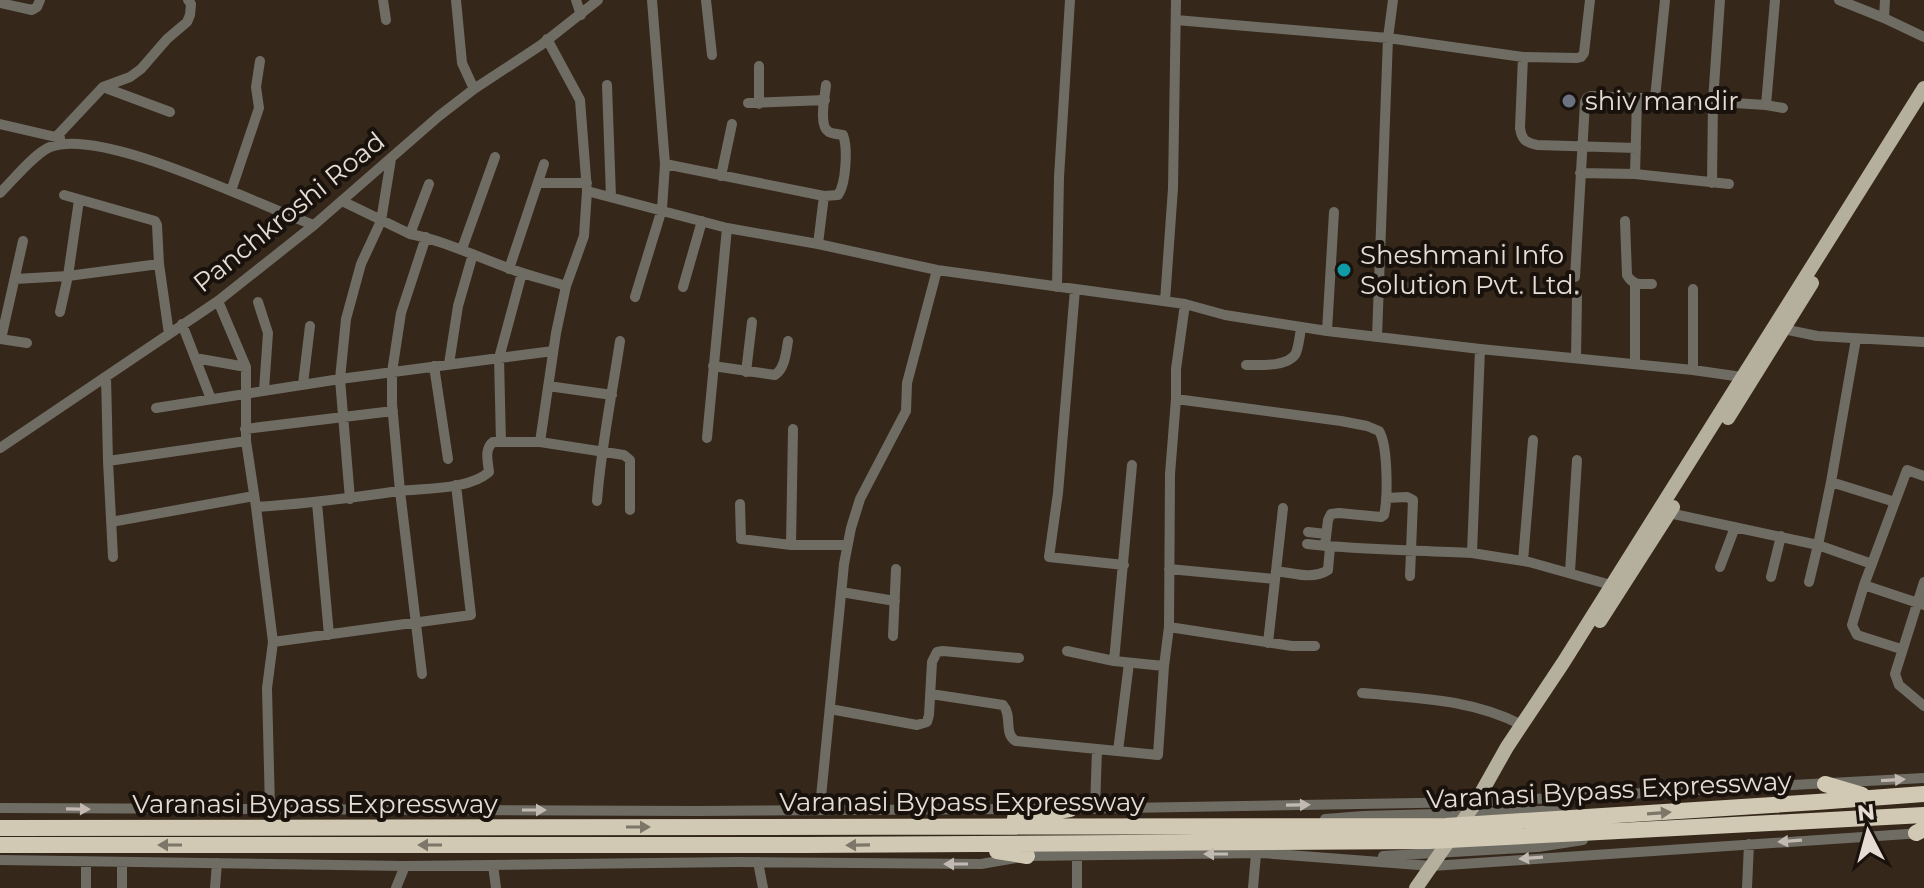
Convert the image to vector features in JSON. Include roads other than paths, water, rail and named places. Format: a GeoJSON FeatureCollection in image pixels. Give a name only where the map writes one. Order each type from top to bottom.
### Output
{"type":"FeatureCollection","features":[{"type":"Feature","properties":{"kind":"highway"},"geometry":{"type":"LineString","coordinates":[[1825,784],[1870,798]]}},
{"type":"Feature","properties":{"kind":"highway","name":"Varanasi Bypass Expressway"},"geometry":{"type":"LineString","coordinates":[[0,828],[945,826],[1077,841],[1267,825],[1446,826],[1924,794]]}},
{"type":"Feature","properties":{"kind":"highway"},"geometry":{"type":"LineString","coordinates":[[945,826],[1070,809]]}},
{"type":"Feature","properties":{"kind":"highway","name":"Varanasi Bypass Expressway"},"geometry":{"type":"LineString","coordinates":[[0,845],[1429,841],[1924,815]]}},
{"type":"Feature","properties":{"kind":"highway"},"geometry":{"type":"LineString","coordinates":[[955,844],[1027,856]]}},
{"type":"Feature","properties":{"kind":"main road"},"geometry":{"type":"LineString","coordinates":[[1496,767],[1515,752],[1669,513],[1924,88]]}},
{"type":"Feature","properties":{"kind":"main road"},"geometry":{"type":"LineString","coordinates":[[1416,888],[1430,859],[1476,802],[1507,747],[1742,377],[1778,328],[1924,102]]}},
{"type":"Feature","properties":{"kind":"street"},"geometry":{"type":"LineString","coordinates":[[0,3],[32,10],[40,0]]}},
{"type":"Feature","properties":{"kind":"street"},"geometry":{"type":"LineString","coordinates":[[57,136],[103,87],[130,77],[141,69],[167,39],[187,22],[191,4],[188,0]]}},
{"type":"Feature","properties":{"kind":"street"},"geometry":{"type":"LineString","coordinates":[[383,0],[386,20]]}},
{"type":"Feature","properties":{"kind":"street"},"geometry":{"type":"LineString","coordinates":[[456,0],[462,63],[474,89]]}},
{"type":"Feature","properties":{"kind":"street"},"geometry":{"type":"LineString","coordinates":[[576,0],[581,15]]}},
{"type":"Feature","properties":{"kind":"street","name":"Panchkroshi Road"},"geometry":{"type":"LineString","coordinates":[[0,448],[218,301],[314,225],[439,116],[598,0]]}},
{"type":"Feature","properties":{"kind":"street"},"geometry":{"type":"LineString","coordinates":[[635,297],[662,209],[665,164],[652,0]]}},
{"type":"Feature","properties":{"kind":"street"},"geometry":{"type":"LineString","coordinates":[[706,0],[712,55]]}},
{"type":"Feature","properties":{"kind":"street"},"geometry":{"type":"LineString","coordinates":[[1057,287],[1059,177],[1070,0]]}},
{"type":"Feature","properties":{"kind":"street"},"geometry":{"type":"LineString","coordinates":[[1165,301],[1173,188],[1176,0]]}},
{"type":"Feature","properties":{"kind":"street"},"geometry":{"type":"LineString","coordinates":[[1377,337],[1388,38],[1393,0]]}},
{"type":"Feature","properties":{"kind":"street"},"geometry":{"type":"LineString","coordinates":[[1176,20],[1388,38],[1523,57],[1581,57],[1590,0]]}},
{"type":"Feature","properties":{"kind":"street"},"geometry":{"type":"LineString","coordinates":[[1655,98],[1665,0]]}},
{"type":"Feature","properties":{"kind":"street"},"geometry":{"type":"LineString","coordinates":[[1712,183],[1713,101],[1720,0]]}},
{"type":"Feature","properties":{"kind":"street"},"geometry":{"type":"LineString","coordinates":[[1766,105],[1775,0]]}},
{"type":"Feature","properties":{"kind":"street"},"geometry":{"type":"LineString","coordinates":[[1839,0],[1924,37]]}},
{"type":"Feature","properties":{"kind":"street"},"geometry":{"type":"LineString","coordinates":[[1884,18],[1885,0]]}},
{"type":"Feature","properties":{"kind":"street"},"geometry":{"type":"LineString","coordinates":[[540,442],[566,286],[584,236],[587,187],[580,100],[547,39]]}},
{"type":"Feature","properties":{"kind":"street"},"geometry":{"type":"LineString","coordinates":[[1523,57],[1520,128],[1526,142],[1636,148]]}},
{"type":"Feature","properties":{"kind":"street"},"geometry":{"type":"LineString","coordinates":[[231,191],[259,108],[256,87],[260,61]]}},
{"type":"Feature","properties":{"kind":"street"},"geometry":{"type":"LineString","coordinates":[[759,66],[753,103],[825,100]]}},
{"type":"Feature","properties":{"kind":"street"},"geometry":{"type":"LineString","coordinates":[[607,85],[611,197]]}},
{"type":"Feature","properties":{"kind":"street"},"geometry":{"type":"LineString","coordinates":[[665,164],[835,197],[841,192],[846,142],[843,135],[825,129],[826,85]]}},
{"type":"Feature","properties":{"kind":"street"},"geometry":{"type":"LineString","coordinates":[[103,87],[170,112]]}},
{"type":"Feature","properties":{"kind":"street"},"geometry":{"type":"LineString","coordinates":[[1575,277],[1587,98],[1655,98],[1783,108]]}},
{"type":"Feature","properties":{"kind":"street"},"geometry":{"type":"LineString","coordinates":[[1635,174],[1637,98]]}},
{"type":"Feature","properties":{"kind":"street"},"geometry":{"type":"LineString","coordinates":[[0,124],[57,136],[67,143]]}},
{"type":"Feature","properties":{"kind":"street"},"geometry":{"type":"LineString","coordinates":[[721,176],[732,124]]}},
{"type":"Feature","properties":{"kind":"street"},"geometry":{"type":"LineString","coordinates":[[0,193],[40,152],[52,146],[67,143],[108,147],[209,182],[314,225]]}},
{"type":"Feature","properties":{"kind":"street"},"geometry":{"type":"LineString","coordinates":[[462,249],[495,157]]}},
{"type":"Feature","properties":{"kind":"street"},"geometry":{"type":"LineString","coordinates":[[350,499],[340,379],[346,319],[361,264],[381,221],[391,159]]}},
{"type":"Feature","properties":{"kind":"street"},"geometry":{"type":"LineString","coordinates":[[509,269],[544,164]]}},
{"type":"Feature","properties":{"kind":"street"},"geometry":{"type":"LineString","coordinates":[[1580,173],[1635,174],[1729,184]]}},
{"type":"Feature","properties":{"kind":"street"},"geometry":{"type":"LineString","coordinates":[[538,183],[587,187],[611,197],[727,228],[937,270],[1185,304],[1225,315],[1327,331],[1742,377]]}},
{"type":"Feature","properties":{"kind":"street"},"geometry":{"type":"LineString","coordinates":[[410,234],[429,184]]}},
{"type":"Feature","properties":{"kind":"street"},"geometry":{"type":"LineString","coordinates":[[64,195],[155,221],[169,334]]}},
{"type":"Feature","properties":{"kind":"street"},"geometry":{"type":"LineString","coordinates":[[818,244],[824,196]]}},
{"type":"Feature","properties":{"kind":"street"},"geometry":{"type":"LineString","coordinates":[[60,312],[79,200]]}},
{"type":"Feature","properties":{"kind":"street"},"geometry":{"type":"LineString","coordinates":[[342,201],[410,234],[566,286]]}},
{"type":"Feature","properties":{"kind":"street"},"geometry":{"type":"LineString","coordinates":[[1327,331],[1334,212]]}},
{"type":"Feature","properties":{"kind":"street"},"geometry":{"type":"LineString","coordinates":[[683,287],[702,221]]}},
{"type":"Feature","properties":{"kind":"street"},"geometry":{"type":"LineString","coordinates":[[1625,221],[1627,275],[1635,284],[1652,284]]}},
{"type":"Feature","properties":{"kind":"street"},"geometry":{"type":"LineString","coordinates":[[707,438],[727,228]]}},
{"type":"Feature","properties":{"kind":"street"},"geometry":{"type":"LineString","coordinates":[[422,674],[400,491],[392,372],[401,313],[426,237]]}},
{"type":"Feature","properties":{"kind":"street"},"geometry":{"type":"LineString","coordinates":[[23,241],[0,339],[27,343]]}},
{"type":"Feature","properties":{"kind":"street"},"geometry":{"type":"LineString","coordinates":[[449,364],[458,306],[473,254]]}},
{"type":"Feature","properties":{"kind":"street"},"geometry":{"type":"LineString","coordinates":[[15,279],[68,276],[159,264]]}},
{"type":"Feature","properties":{"kind":"street"},"geometry":{"type":"LineString","coordinates":[[821,810],[847,545],[860,499],[906,411],[907,383],[937,270]]}},
{"type":"Feature","properties":{"kind":"street"},"geometry":{"type":"LineString","coordinates":[[501,442],[499,358],[522,273]]}},
{"type":"Feature","properties":{"kind":"street"},"geometry":{"type":"LineString","coordinates":[[1635,284],[1635,364]]}},
{"type":"Feature","properties":{"kind":"street"},"geometry":{"type":"LineString","coordinates":[[1379,285],[1451,289]]}},
{"type":"Feature","properties":{"kind":"street"},"geometry":{"type":"LineString","coordinates":[[1075,289],[1058,493],[1049,557],[1124,565]]}},
{"type":"Feature","properties":{"kind":"street"},"geometry":{"type":"LineString","coordinates":[[1693,289],[1693,370]]}},
{"type":"Feature","properties":{"kind":"street"},"geometry":{"type":"LineString","coordinates":[[1576,358],[1577,295]]}},
{"type":"Feature","properties":{"kind":"street"},"geometry":{"type":"LineString","coordinates":[[218,301],[246,367],[246,441],[273,642],[267,688],[270,809]]}},
{"type":"Feature","properties":{"kind":"street"},"geometry":{"type":"LineString","coordinates":[[258,302],[268,333],[264,390]]}},
{"type":"Feature","properties":{"kind":"street"},"geometry":{"type":"LineString","coordinates":[[931,694],[1003,705],[1008,712],[1009,735],[1016,741],[1158,755],[1169,627],[1170,474],[1176,369],[1185,304]]}},
{"type":"Feature","properties":{"kind":"street"},"geometry":{"type":"LineString","coordinates":[[746,372],[752,322]]}},
{"type":"Feature","properties":{"kind":"street"},"geometry":{"type":"LineString","coordinates":[[182,324],[211,399]]}},
{"type":"Feature","properties":{"kind":"street"},"geometry":{"type":"LineString","coordinates":[[303,384],[310,326]]}},
{"type":"Feature","properties":{"kind":"street"},"geometry":{"type":"LineString","coordinates":[[1246,365],[1290,360],[1297,349],[1301,327]]}},
{"type":"Feature","properties":{"kind":"street"},"geometry":{"type":"LineString","coordinates":[[1778,328],[1817,336],[1924,342]]}},
{"type":"Feature","properties":{"kind":"street"},"geometry":{"type":"LineString","coordinates":[[1809,582],[1831,482],[1856,339]]}},
{"type":"Feature","properties":{"kind":"street"},"geometry":{"type":"LineString","coordinates":[[597,501],[601,452],[620,341]]}},
{"type":"Feature","properties":{"kind":"street"},"geometry":{"type":"LineString","coordinates":[[713,366],[775,375],[783,365],[788,341]]}},
{"type":"Feature","properties":{"kind":"street"},"geometry":{"type":"LineString","coordinates":[[1472,553],[1480,349]]}},
{"type":"Feature","properties":{"kind":"street"},"geometry":{"type":"LineString","coordinates":[[156,408],[303,384],[553,351]]}},
{"type":"Feature","properties":{"kind":"street"},"geometry":{"type":"LineString","coordinates":[[195,358],[246,367]]}},
{"type":"Feature","properties":{"kind":"street"},"geometry":{"type":"LineString","coordinates":[[434,366],[448,459]]}},
{"type":"Feature","properties":{"kind":"street"},"geometry":{"type":"LineString","coordinates":[[106,377],[113,557]]}},
{"type":"Feature","properties":{"kind":"street"},"geometry":{"type":"LineString","coordinates":[[548,386],[612,395]]}},
{"type":"Feature","properties":{"kind":"street"},"geometry":{"type":"LineString","coordinates":[[1169,569],[1276,575],[1322,574],[1328,570],[1326,534],[1331,514],[1381,517],[1386,498],[1385,445],[1379,431],[1341,421],[1176,399]]}},
{"type":"Feature","properties":{"kind":"street"},"geometry":{"type":"LineString","coordinates":[[245,429],[393,411]]}},
{"type":"Feature","properties":{"kind":"street"},"geometry":{"type":"LineString","coordinates":[[791,545],[793,429]]}},
{"type":"Feature","properties":{"kind":"street"},"geometry":{"type":"LineString","coordinates":[[1523,561],[1533,440]]}},
{"type":"Feature","properties":{"kind":"street"},"geometry":{"type":"LineString","coordinates":[[108,461],[246,441]]}},
{"type":"Feature","properties":{"kind":"street"},"geometry":{"type":"LineString","coordinates":[[111,522],[255,501],[317,503],[456,485],[483,478],[489,472],[487,450],[493,442],[540,442],[624,455],[630,460],[630,510]]}},
{"type":"Feature","properties":{"kind":"street"},"geometry":{"type":"LineString","coordinates":[[1570,572],[1577,460]]}},
{"type":"Feature","properties":{"kind":"street"},"geometry":{"type":"LineString","coordinates":[[1114,661],[1132,465]]}},
{"type":"Feature","properties":{"kind":"street"},"geometry":{"type":"LineString","coordinates":[[1901,649],[1857,635],[1852,625],[1907,470],[1924,476]]}},
{"type":"Feature","properties":{"kind":"street"},"geometry":{"type":"LineString","coordinates":[[1831,482],[1895,502]]}},
{"type":"Feature","properties":{"kind":"street"},"geometry":{"type":"LineString","coordinates":[[273,642],[471,615],[456,485]]}},
{"type":"Feature","properties":{"kind":"street"},"geometry":{"type":"LineString","coordinates":[[1386,498],[1407,497],[1413,500],[1410,576]]}},
{"type":"Feature","properties":{"kind":"street"},"geometry":{"type":"LineString","coordinates":[[317,503],[329,635]]}},
{"type":"Feature","properties":{"kind":"street"},"geometry":{"type":"LineString","coordinates":[[740,504],[741,539],[791,545],[847,545]]}},
{"type":"Feature","properties":{"kind":"street"},"geometry":{"type":"LineString","coordinates":[[1268,643],[1283,508]]}},
{"type":"Feature","properties":{"kind":"street"},"geometry":{"type":"LineString","coordinates":[[1669,513],[1818,545],[1872,564]]}},
{"type":"Feature","properties":{"kind":"street"},"geometry":{"type":"LineString","coordinates":[[1720,567],[1735,527]]}},
{"type":"Feature","properties":{"kind":"street"},"geometry":{"type":"LineString","coordinates":[[1308,532],[1326,534]]}},
{"type":"Feature","properties":{"kind":"street"},"geometry":{"type":"LineString","coordinates":[[1771,577],[1781,536]]}},
{"type":"Feature","properties":{"kind":"street"},"geometry":{"type":"LineString","coordinates":[[1307,544],[1472,553],[1523,561],[1611,585]]}},
{"type":"Feature","properties":{"kind":"street"},"geometry":{"type":"LineString","coordinates":[[893,636],[896,569]]}},
{"type":"Feature","properties":{"kind":"street"},"geometry":{"type":"LineString","coordinates":[[1924,582],[1920,604],[1895,669],[1895,678],[1903,689],[1924,706]]}},
{"type":"Feature","properties":{"kind":"street"},"geometry":{"type":"LineString","coordinates":[[1864,585],[1920,604]]}},
{"type":"Feature","properties":{"kind":"street"},"geometry":{"type":"LineString","coordinates":[[841,592],[895,601]]}},
{"type":"Feature","properties":{"kind":"street"},"geometry":{"type":"LineString","coordinates":[[1169,627],[1268,643],[1315,646]]}},
{"type":"Feature","properties":{"kind":"street"},"geometry":{"type":"LineString","coordinates":[[1067,651],[1114,661],[1164,666]]}},
{"type":"Feature","properties":{"kind":"street"},"geometry":{"type":"LineString","coordinates":[[830,709],[923,724],[929,715],[932,662],[937,652],[1019,658]]}},
{"type":"Feature","properties":{"kind":"street"},"geometry":{"type":"LineString","coordinates":[[1118,751],[1129,663]]}},
{"type":"Feature","properties":{"kind":"street"},"geometry":{"type":"LineString","coordinates":[[1362,693],[1447,700],[1501,714],[1522,725]]}},
{"type":"Feature","properties":{"kind":"street"},"geometry":{"type":"LineString","coordinates":[[1095,809],[1097,749]]}},
{"type":"Feature","properties":{"kind":"street"},"geometry":{"type":"LineString","coordinates":[[0,808],[1095,809],[1476,802],[1924,778]]}},
{"type":"Feature","properties":{"kind":"street"},"geometry":{"type":"LineString","coordinates":[[1430,859],[1538,847],[1644,830]]}},
{"type":"Feature","properties":{"kind":"street"},"geometry":{"type":"LineString","coordinates":[[0,860],[405,866],[758,862],[981,864],[1027,856],[1077,841],[1256,854],[1430,859],[1749,844],[1921,832]]}},
{"type":"Feature","properties":{"kind":"street"},"geometry":{"type":"LineString","coordinates":[[1077,841],[1077,888]]}},
{"type":"Feature","properties":{"kind":"street"},"geometry":{"type":"LineString","coordinates":[[1747,888],[1749,844]]}},
{"type":"Feature","properties":{"kind":"street"},"geometry":{"type":"LineString","coordinates":[[1253,888],[1256,854]]}},
{"type":"Feature","properties":{"kind":"street"},"geometry":{"type":"LineString","coordinates":[[86,862],[86,888]]}},
{"type":"Feature","properties":{"kind":"street"},"geometry":{"type":"LineString","coordinates":[[122,862],[122,888]]}},
{"type":"Feature","properties":{"kind":"street"},"geometry":{"type":"LineString","coordinates":[[758,862],[763,888]]}},
{"type":"Feature","properties":{"kind":"street"},"geometry":{"type":"LineString","coordinates":[[215,888],[217,863]]}},
{"type":"Feature","properties":{"kind":"street"},"geometry":{"type":"LineString","coordinates":[[493,865],[496,888]]}},
{"type":"Feature","properties":{"kind":"street"},"geometry":{"type":"LineString","coordinates":[[396,888],[405,866]]}},
{"type":"Feature","properties":{"kind":"place","name":"shiv mandir"},"geometry":{"type":"Point","coordinates":[1569,101]}},
{"type":"Feature","properties":{"kind":"place","name":"Sheshmani Info Solution Pvt. Ltd."},"geometry":{"type":"Point","coordinates":[1344,270]}}]}
